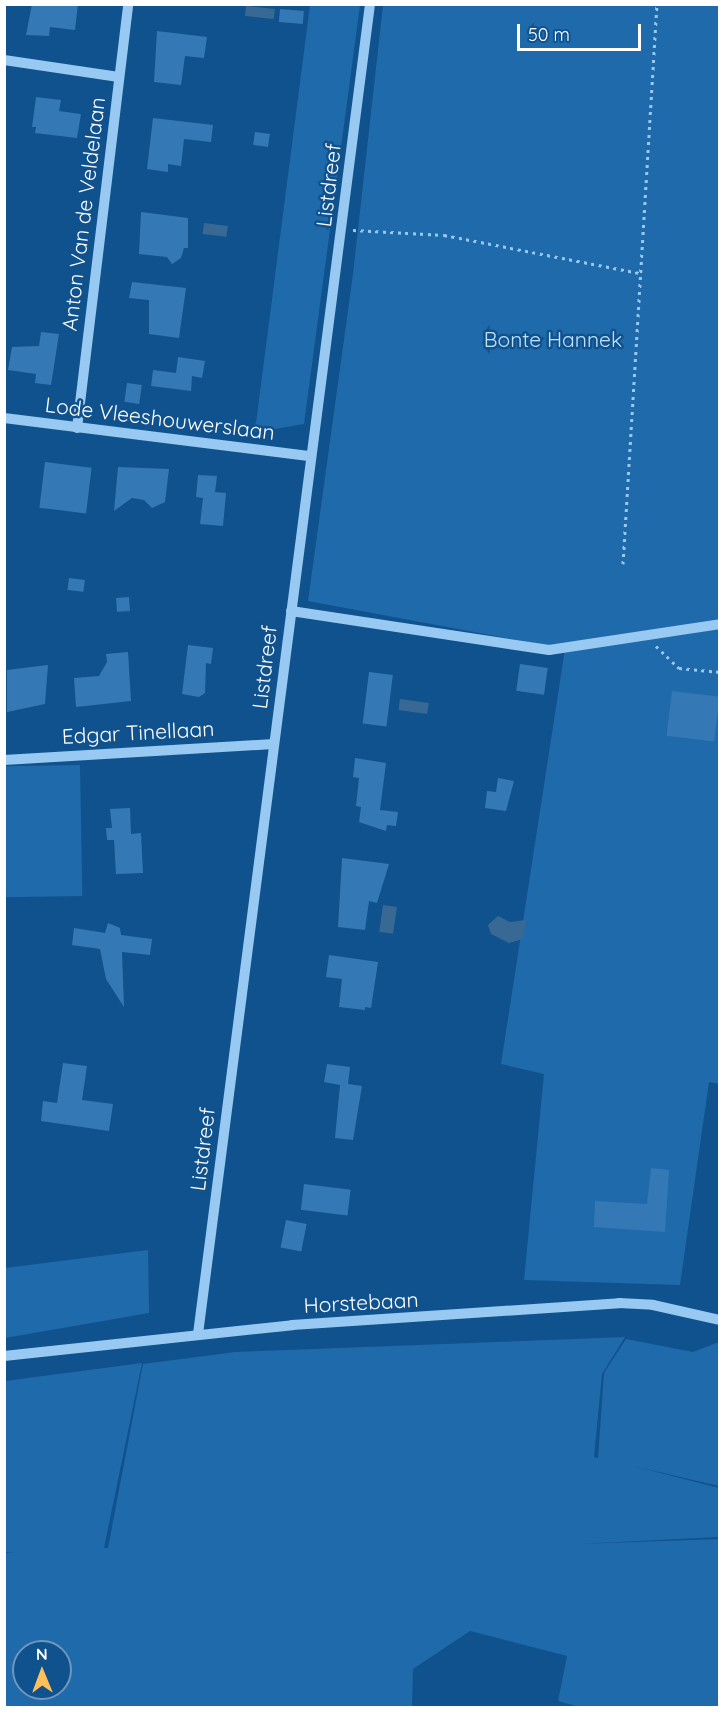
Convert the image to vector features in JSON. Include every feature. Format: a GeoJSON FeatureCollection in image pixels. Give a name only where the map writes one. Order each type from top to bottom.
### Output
{"type":"FeatureCollection","features":[{"type":"Feature","properties":{"kind":"street","name":"Anton Van de Veldelaan"},"geometry":{"type":"LineString","coordinates":[[77,428],[128,4]]}},
{"type":"Feature","properties":{"kind":"street","name":"Listdreef"},"geometry":{"type":"LineString","coordinates":[[198,1334],[370,4]]}},
{"type":"Feature","properties":{"kind":"street"},"geometry":{"type":"LineString","coordinates":[[4,60],[119,77]]}},
{"type":"Feature","properties":{"kind":"street","name":"Lode Vleeshouwerslaan"},"geometry":{"type":"LineString","coordinates":[[4,418],[311,456]]}},
{"type":"Feature","properties":{"kind":"street"},"geometry":{"type":"LineString","coordinates":[[291,611],[549,650],[720,624]]}},
{"type":"Feature","properties":{"kind":"street","name":"Edgar Tinellaan"},"geometry":{"type":"LineString","coordinates":[[4,759],[274,744]]}},
{"type":"Feature","properties":{"kind":"street","name":"Horstebaan"},"geometry":{"type":"LineString","coordinates":[[4,1356],[198,1334],[619,1303],[653,1305],[720,1320]]}},
{"type":"Feature","properties":{"kind":"path"},"geometry":{"type":"LineString","coordinates":[[623,564],[657,4]]}},
{"type":"Feature","properties":{"kind":"path"},"geometry":{"type":"LineString","coordinates":[[342,230],[444,235],[639,273]]}},
{"type":"Feature","properties":{"kind":"path"},"geometry":{"type":"LineString","coordinates":[[646,636],[679,668],[720,672]]}},
{"type":"Feature","properties":{"kind":"green space"},"geometry":{"type":"Polygon","coordinates":[[[310,5],[360,5],[304,424],[257,432],[248,430],[256,423],[310,5]]]}},
{"type":"Feature","properties":{"kind":"green space","name":"Bonte Hannek"},"geometry":{"type":"Polygon","coordinates":[[[383,5],[719,5],[720,1084],[709,1082],[680,1285],[524,1280],[544,1074],[501,1064],[565,649],[308,601],[353,274],[383,5]]]}},
{"type":"Feature","properties":{"kind":"green space"},"geometry":{"type":"Polygon","coordinates":[[[80,765],[82,896],[6,897],[4,766],[80,765]]]}},
{"type":"Feature","properties":{"kind":"green space"},"geometry":{"type":"Polygon","coordinates":[[[148,1250],[149,1313],[5,1338],[5,1268],[148,1250]]]}},
{"type":"Feature","properties":{"kind":"green space"},"geometry":{"type":"Polygon","coordinates":[[[625,1337],[602,1374],[594,1457],[598,1458],[604,1373],[626,1339],[693,1352],[719,1342],[719,1486],[633,1466],[719,1488],[719,1537],[579,1544],[719,1539],[719,1707],[579,1707],[558,1701],[567,1656],[470,1631],[413,1669],[412,1707],[5,1707],[5,1553],[13,1552],[5,1552],[5,1381],[142,1363],[104,1548],[108,1548],[143,1364],[235,1352],[625,1337]]]}},
{"type":"Feature","properties":{"kind":"shaded area"},"geometry":{"type":"Polygon","coordinates":[[[246,6],[275,9],[274,19],[245,16],[246,6]]]}},
{"type":"Feature","properties":{"kind":"shaded area"},"geometry":{"type":"Polygon","coordinates":[[[204,223],[228,226],[226,237],[203,234],[204,223]]]}},
{"type":"Feature","properties":{"kind":"shaded area"},"geometry":{"type":"Polygon","coordinates":[[[400,699],[429,703],[427,714],[398,710],[400,699]]]}},
{"type":"Feature","properties":{"kind":"shaded area"},"geometry":{"type":"Polygon","coordinates":[[[383,905],[397,907],[393,934],[379,932],[383,905]]]}},
{"type":"Feature","properties":{"kind":"shaded area"},"geometry":{"type":"Polygon","coordinates":[[[498,916],[510,922],[526,920],[523,939],[509,943],[491,934],[488,925],[498,916]]]}},
{"type":"Feature","properties":{"kind":"building"},"geometry":{"type":"Polygon","coordinates":[[[32,4],[78,4],[75,30],[50,27],[49,36],[26,35],[32,4]]]}},
{"type":"Feature","properties":{"kind":"building"},"geometry":{"type":"Polygon","coordinates":[[[280,9],[304,11],[303,24],[279,22],[280,9]]]}},
{"type":"Feature","properties":{"kind":"building"},"geometry":{"type":"Polygon","coordinates":[[[157,31],[207,37],[204,58],[185,56],[181,85],[154,82],[157,31]]]}},
{"type":"Feature","properties":{"kind":"building"},"geometry":{"type":"Polygon","coordinates":[[[36,97],[61,100],[59,111],[81,114],[77,138],[35,133],[36,127],[32,127],[36,97]]]}},
{"type":"Feature","properties":{"kind":"building"},"geometry":{"type":"Polygon","coordinates":[[[153,118],[213,125],[211,142],[184,139],[181,166],[168,164],[168,172],[147,169],[153,118]]]}},
{"type":"Feature","properties":{"kind":"building"},"geometry":{"type":"Polygon","coordinates":[[[255,132],[270,134],[268,147],[253,145],[255,132]]]}},
{"type":"Feature","properties":{"kind":"building"},"geometry":{"type":"Polygon","coordinates":[[[141,212],[188,218],[188,248],[184,248],[181,258],[172,264],[167,257],[139,254],[141,212]]]}},
{"type":"Feature","properties":{"kind":"building"},"geometry":{"type":"Polygon","coordinates":[[[132,282],[186,288],[179,338],[149,334],[149,300],[129,298],[132,282]]]}},
{"type":"Feature","properties":{"kind":"building"},"geometry":{"type":"Polygon","coordinates":[[[41,332],[59,334],[51,385],[35,383],[36,374],[8,370],[12,347],[39,346],[41,332]]]}},
{"type":"Feature","properties":{"kind":"building"},"geometry":{"type":"Polygon","coordinates":[[[178,357],[205,361],[202,378],[192,376],[191,391],[151,386],[153,370],[176,373],[178,357]]]}},
{"type":"Feature","properties":{"kind":"building"},"geometry":{"type":"Polygon","coordinates":[[[127,383],[142,385],[139,404],[124,402],[127,383]]]}},
{"type":"Feature","properties":{"kind":"building"},"geometry":{"type":"Polygon","coordinates":[[[45,462],[92,468],[86,513],[39,508],[45,462]]]}},
{"type":"Feature","properties":{"kind":"building"},"geometry":{"type":"Polygon","coordinates":[[[118,467],[169,469],[165,502],[152,508],[144,500],[132,498],[114,511],[118,467]]]}},
{"type":"Feature","properties":{"kind":"building"},"geometry":{"type":"Polygon","coordinates":[[[198,475],[217,476],[215,492],[226,493],[223,526],[200,524],[203,498],[196,497],[198,475]]]}},
{"type":"Feature","properties":{"kind":"building"},"geometry":{"type":"Polygon","coordinates":[[[69,578],[85,580],[83,592],[68,590],[69,578]]]}},
{"type":"Feature","properties":{"kind":"building"},"geometry":{"type":"Polygon","coordinates":[[[129,597],[130,611],[117,612],[116,598],[129,597]]]}},
{"type":"Feature","properties":{"kind":"building"},"geometry":{"type":"Polygon","coordinates":[[[188,645],[213,648],[211,664],[206,663],[205,693],[199,697],[182,694],[188,645]]]}},
{"type":"Feature","properties":{"kind":"building"},"geometry":{"type":"Polygon","coordinates":[[[128,652],[131,701],[76,707],[74,678],[99,676],[107,662],[106,654],[128,652]]]}},
{"type":"Feature","properties":{"kind":"building"},"geometry":{"type":"Polygon","coordinates":[[[520,664],[548,668],[544,695],[516,691],[520,664]]]}},
{"type":"Feature","properties":{"kind":"building"},"geometry":{"type":"Polygon","coordinates":[[[48,665],[45,704],[7,712],[7,670],[48,665]]]}},
{"type":"Feature","properties":{"kind":"building"},"geometry":{"type":"Polygon","coordinates":[[[369,672],[393,675],[386,727],[363,724],[369,672]]]}},
{"type":"Feature","properties":{"kind":"building"},"geometry":{"type":"Polygon","coordinates":[[[672,691],[720,697],[714,742],[667,736],[672,691]]]}},
{"type":"Feature","properties":{"kind":"building"},"geometry":{"type":"Polygon","coordinates":[[[355,758],[386,763],[380,810],[398,812],[396,826],[387,825],[386,831],[359,822],[361,807],[356,806],[359,778],[353,777],[355,758]]]}},
{"type":"Feature","properties":{"kind":"building"},"geometry":{"type":"Polygon","coordinates":[[[498,778],[514,781],[506,811],[485,808],[487,791],[496,792],[498,778]]]}},
{"type":"Feature","properties":{"kind":"building"},"geometry":{"type":"Polygon","coordinates":[[[130,808],[131,834],[141,833],[143,873],[116,874],[114,840],[107,840],[106,828],[112,828],[110,809],[130,808]]]}},
{"type":"Feature","properties":{"kind":"building"},"geometry":{"type":"Polygon","coordinates":[[[342,858],[389,864],[377,903],[369,901],[365,930],[338,927],[342,858]]]}},
{"type":"Feature","properties":{"kind":"building"},"geometry":{"type":"Polygon","coordinates":[[[108,923],[120,928],[121,935],[152,939],[150,955],[122,952],[124,1007],[106,979],[100,949],[72,945],[74,928],[105,933],[108,923]]]}},
{"type":"Feature","properties":{"kind":"building"},"geometry":{"type":"Polygon","coordinates":[[[329,955],[378,962],[371,1008],[365,1007],[365,1010],[339,1007],[342,979],[326,977],[329,955]]]}},
{"type":"Feature","properties":{"kind":"building"},"geometry":{"type":"Polygon","coordinates":[[[63,1063],[87,1066],[82,1100],[113,1104],[109,1131],[41,1121],[43,1101],[57,1103],[63,1063]]]}},
{"type":"Feature","properties":{"kind":"building"},"geometry":{"type":"Polygon","coordinates":[[[327,1064],[350,1067],[348,1084],[362,1086],[353,1140],[335,1138],[340,1085],[324,1082],[327,1064]]]}},
{"type":"Feature","properties":{"kind":"building"},"geometry":{"type":"Polygon","coordinates":[[[651,1168],[669,1170],[665,1232],[594,1227],[595,1201],[647,1204],[651,1168]]]}},
{"type":"Feature","properties":{"kind":"building"},"geometry":{"type":"Polygon","coordinates":[[[304,1184],[351,1190],[347,1216],[301,1210],[304,1184]]]}},
{"type":"Feature","properties":{"kind":"building"},"geometry":{"type":"Polygon","coordinates":[[[286,1220],[307,1224],[301,1251],[281,1247],[286,1220]]]}}]}
